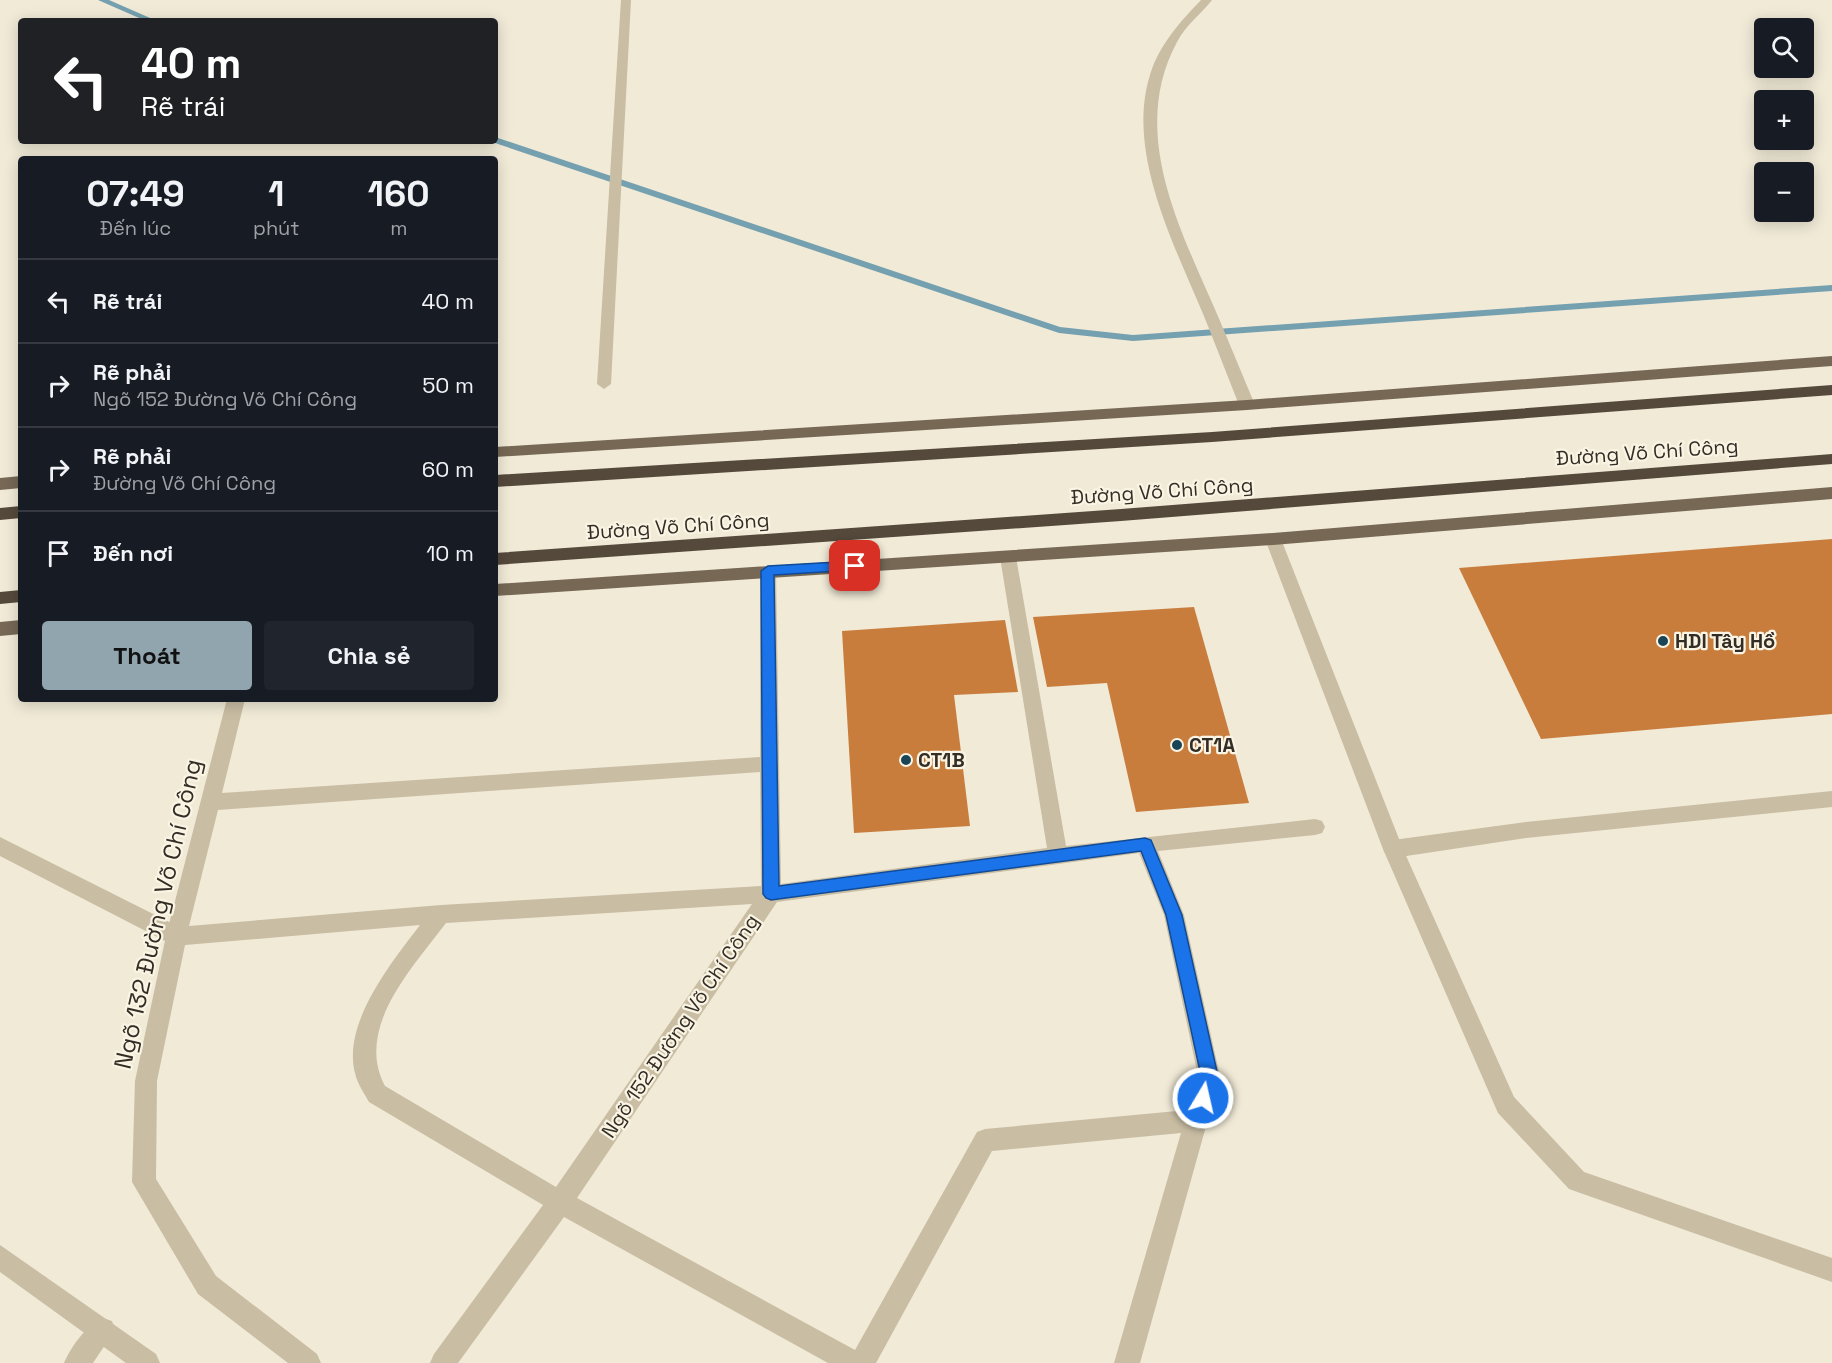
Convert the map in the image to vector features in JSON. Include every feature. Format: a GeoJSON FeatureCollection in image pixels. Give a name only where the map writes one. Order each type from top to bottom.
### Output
{"type":"FeatureCollection","features":[{"type":"Feature","properties":{"kind":"highway"},"geometry":{"type":"LineString","coordinates":[[498,481],[1212,437],[1832,390]]}},
{"type":"Feature","properties":{"kind":"highway","name":"Đường Võ Chí Công"},"geometry":{"type":"LineString","coordinates":[[498,560],[1086,518],[1832,459]]}},
{"type":"Feature","properties":{"kind":"highway"},"geometry":{"type":"LineString","coordinates":[[0,514],[18,512]]}},
{"type":"Feature","properties":{"kind":"highway"},"geometry":{"type":"LineString","coordinates":[[0,598],[18,596]]}},
{"type":"Feature","properties":{"kind":"main road"},"geometry":{"type":"LineString","coordinates":[[498,452],[1247,405],[1832,361]]}},
{"type":"Feature","properties":{"kind":"main road"},"geometry":{"type":"LineString","coordinates":[[0,484],[18,482]]}},
{"type":"Feature","properties":{"kind":"main road"},"geometry":{"type":"LineString","coordinates":[[498,590],[1273,539],[1832,493]]}},
{"type":"Feature","properties":{"kind":"main road"},"geometry":{"type":"LineString","coordinates":[[0,629],[18,627]]}},
{"type":"Feature","properties":{"kind":"street"},"geometry":{"type":"LineString","coordinates":[[604,384],[626,0]]}},
{"type":"Feature","properties":{"kind":"street"},"geometry":{"type":"LineString","coordinates":[[1207,0],[1171,41],[1157,69],[1147,125],[1150,150],[1164,199],[1247,405]]}},
{"type":"Feature","properties":{"kind":"street"},"geometry":{"type":"LineString","coordinates":[[1273,539],[1393,849],[1506,1105],[1577,1181],[1832,1270]]}},
{"type":"Feature","properties":{"kind":"street"},"geometry":{"type":"LineString","coordinates":[[1008,557],[1058,856]]}},
{"type":"Feature","properties":{"kind":"street","name":"Ngõ 152 Đường Võ Chí Công"},"geometry":{"type":"LineString","coordinates":[[443,1363],[560,1202],[771,894],[768,571]]}},
{"type":"Feature","properties":{"kind":"street","name":"Ngõ 132 Đường Võ Chí Công"},"geometry":{"type":"LineString","coordinates":[[236,702],[176,936],[146,1081],[144,1182],[207,1285],[308,1363]]}},
{"type":"Feature","properties":{"kind":"street"},"geometry":{"type":"LineString","coordinates":[[211,802],[770,764]]}},
{"type":"Feature","properties":{"kind":"street"},"geometry":{"type":"LineString","coordinates":[[1393,849],[1526,830],[1832,799]]}},
{"type":"Feature","properties":{"kind":"street"},"geometry":{"type":"LineString","coordinates":[[0,846],[176,936],[441,914],[771,894],[1145,844],[1315,827]]}},
{"type":"Feature","properties":{"kind":"street"},"geometry":{"type":"LineString","coordinates":[[1127,1363],[1209,1076],[1174,915],[1145,844]]}},
{"type":"Feature","properties":{"kind":"street"},"geometry":{"type":"LineString","coordinates":[[441,914],[382,992],[365,1040],[366,1076],[377,1094],[560,1202],[853,1363]]}},
{"type":"Feature","properties":{"kind":"street"},"geometry":{"type":"LineString","coordinates":[[862,1363],[985,1140],[1197,1120]]}},
{"type":"Feature","properties":{"kind":"street"},"geometry":{"type":"LineString","coordinates":[[0,1257],[147,1363]]}},
{"type":"Feature","properties":{"kind":"street"},"geometry":{"type":"LineString","coordinates":[[77,1363],[103,1330]]}},
{"type":"Feature","properties":{"kind":"building","name":"HDI Tây Hồ"},"geometry":{"type":"Polygon","coordinates":[[[1832,539],[1832,714],[1541,739],[1459,568],[1832,539]]]}},
{"type":"Feature","properties":{"kind":"building","name":"CT1A"},"geometry":{"type":"Polygon","coordinates":[[[1194,607],[1249,803],[1136,812],[1107,683],[1047,687],[1033,617],[1194,607]]]}},
{"type":"Feature","properties":{"kind":"building","name":"CT1B"},"geometry":{"type":"Polygon","coordinates":[[[1005,620],[1018,692],[954,695],[970,826],[854,833],[842,631],[1005,620]]]}},
{"type":"Feature","properties":{"kind":"waterway"},"geometry":{"type":"LineString","coordinates":[[102,0],[146,18]]}},
{"type":"Feature","properties":{"kind":"waterway"},"geometry":{"type":"LineString","coordinates":[[498,141],[1059,330],[1133,338],[1832,288]]}},
{"type":"Feature","properties":{"kind":"place","name":"HDI Tây Hồ"},"geometry":{"type":"Point","coordinates":[1663,641]}},
{"type":"Feature","properties":{"kind":"place","name":"CT1A"},"geometry":{"type":"Point","coordinates":[1177,745]}},
{"type":"Feature","properties":{"kind":"place","name":"CT1B"},"geometry":{"type":"Point","coordinates":[906,760]}},
{"type":"Feature","properties":{"kind":"route"},"geometry":{"type":"LineString","coordinates":[[855,566],[768,571],[771,894],[1145,844],[1174,915],[1209,1076],[1203,1098]]}}]}
